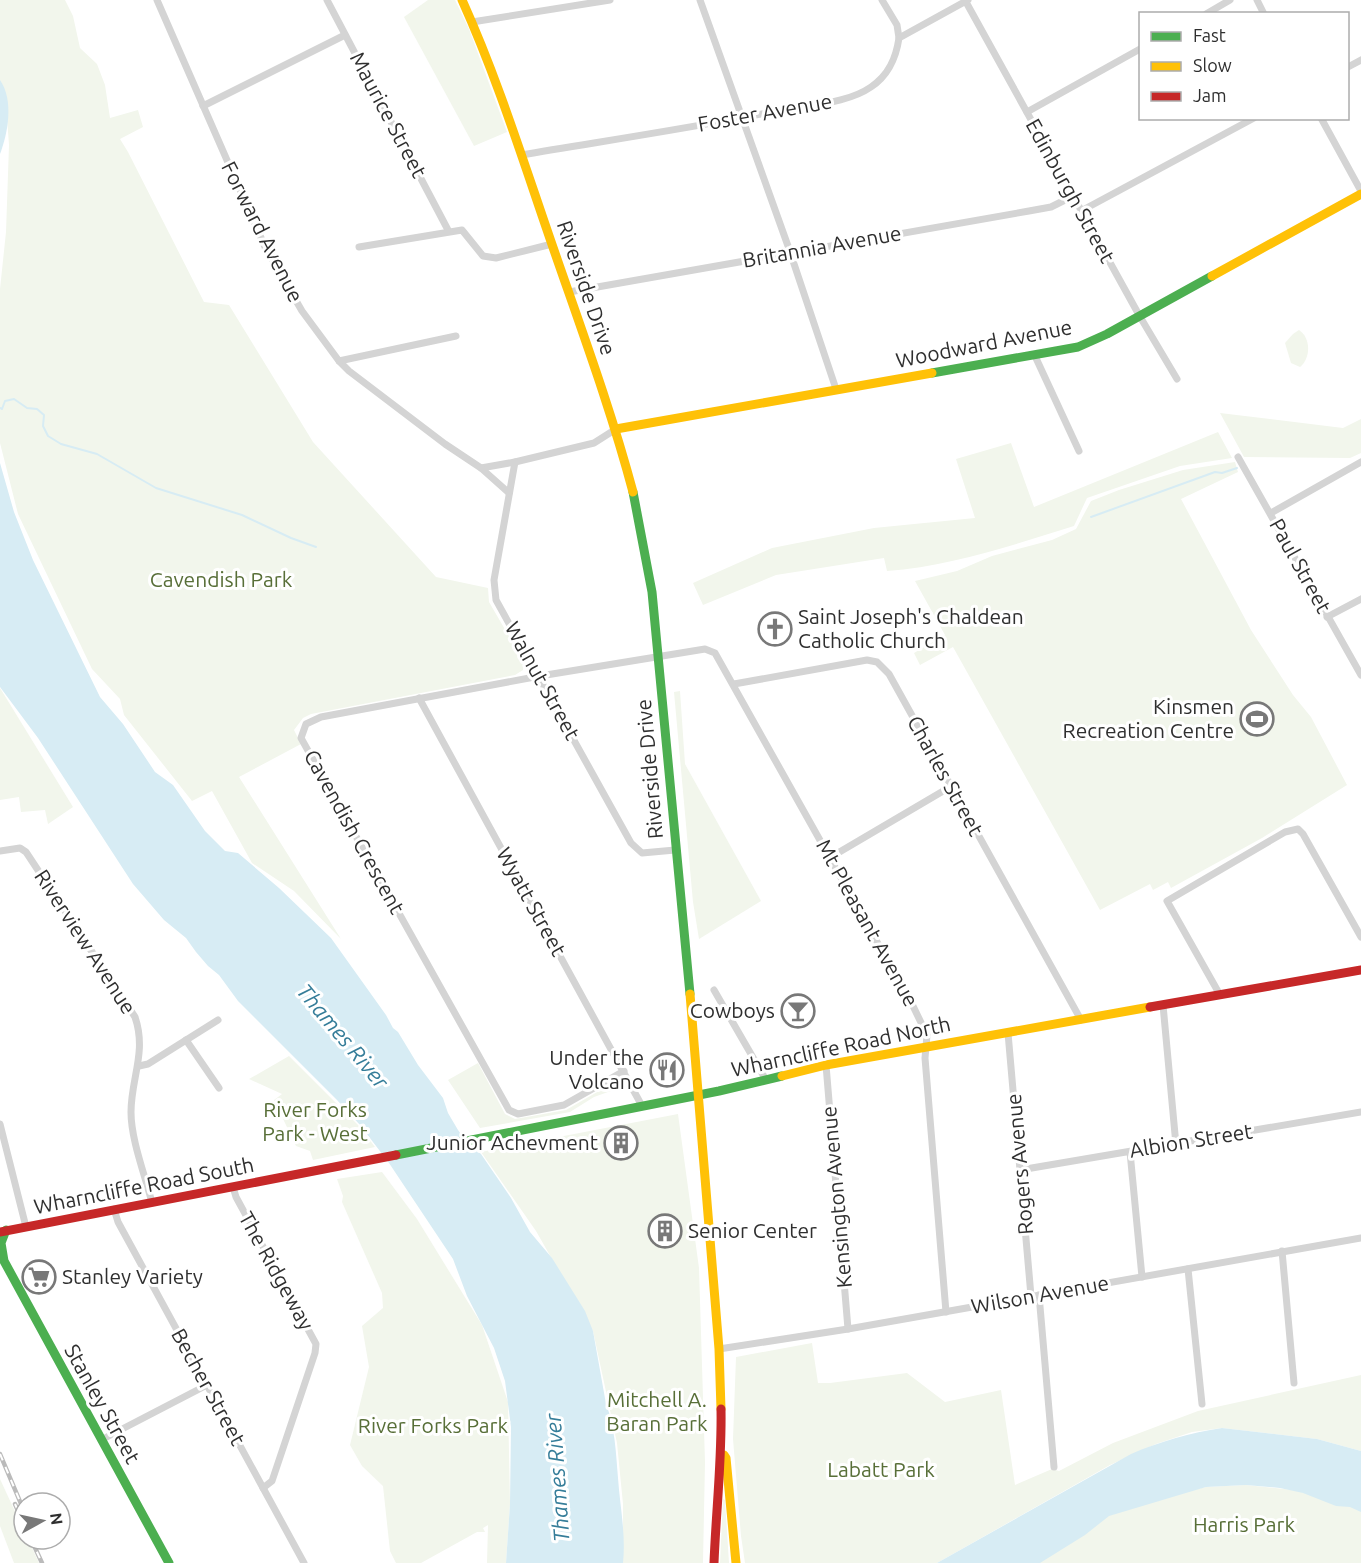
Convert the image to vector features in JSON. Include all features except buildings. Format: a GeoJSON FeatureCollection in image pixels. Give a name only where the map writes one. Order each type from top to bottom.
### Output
{"type":"FeatureCollection","features":[{"type":"Feature","properties":{"kind":"main road","name":"Riverside Drive"},"geometry":{"type":"LineString","coordinates":[[462,0],[521,155],[616,429],[638,510],[652,592],[719,1349],[722,1453],[714,1563]]}},
{"type":"Feature","properties":{"kind":"main road","name":"Woodward Avenue"},"geometry":{"type":"LineString","coordinates":[[616,429],[1078,347],[1107,334],[1361,192]]}},
{"type":"Feature","properties":{"kind":"main road","name":"Wharncliffe Road North"},"geometry":{"type":"LineString","coordinates":[[330,1168],[642,1107],[826,1065],[1361,970]]}},
{"type":"Feature","properties":{"kind":"main road","name":"Wharncliffe Road South"},"geometry":{"type":"LineString","coordinates":[[3,1231],[330,1168]]}},
{"type":"Feature","properties":{"kind":"main road","name":"Stanley Street"},"geometry":{"type":"LineString","coordinates":[[3,1231],[2,1259],[169,1563]]}},
{"type":"Feature","properties":{"kind":"main road"},"geometry":{"type":"LineString","coordinates":[[722,1453],[726,1458],[736,1563]]}},
{"type":"Feature","properties":{"kind":"street","name":"Forward Avenue"},"geometry":{"type":"LineString","coordinates":[[157,0],[265,246],[302,311],[349,371],[481,468],[509,494]]}},
{"type":"Feature","properties":{"kind":"street","name":"Maurice Street"},"geometry":{"type":"LineString","coordinates":[[327,0],[448,230]]}},
{"type":"Feature","properties":{"kind":"street"},"geometry":{"type":"LineString","coordinates":[[472,22],[610,0]]}},
{"type":"Feature","properties":{"kind":"street"},"geometry":{"type":"LineString","coordinates":[[700,0],[836,389]]}},
{"type":"Feature","properties":{"kind":"street"},"geometry":{"type":"LineString","coordinates":[[882,0],[897,25],[899,38],[967,1]]}},
{"type":"Feature","properties":{"kind":"street"},"geometry":{"type":"LineString","coordinates":[[1209,12],[1230,0]]}},
{"type":"Feature","properties":{"kind":"street","name":"Edinburgh Street"},"geometry":{"type":"LineString","coordinates":[[967,1],[1081,211],[1177,379]]}},
{"type":"Feature","properties":{"kind":"street"},"geometry":{"type":"LineString","coordinates":[[203,106],[345,35]]}},
{"type":"Feature","properties":{"kind":"street","name":"Foster Avenue"},"geometry":{"type":"LineString","coordinates":[[521,155],[847,98],[871,88],[888,72],[896,56],[899,38]]}},
{"type":"Feature","properties":{"kind":"street"},"geometry":{"type":"LineString","coordinates":[[1027,112],[1139,50]]}},
{"type":"Feature","properties":{"kind":"street"},"geometry":{"type":"LineString","coordinates":[[1081,211],[1250,120]]}},
{"type":"Feature","properties":{"kind":"street"},"geometry":{"type":"LineString","coordinates":[[1322,120],[1361,192]]}},
{"type":"Feature","properties":{"kind":"street","name":"Britannia Avenue"},"geometry":{"type":"LineString","coordinates":[[569,292],[1051,207],[1073,196]]}},
{"type":"Feature","properties":{"kind":"street"},"geometry":{"type":"LineString","coordinates":[[359,247],[448,230],[462,230],[483,256],[496,258],[552,244]]}},
{"type":"Feature","properties":{"kind":"street"},"geometry":{"type":"LineString","coordinates":[[339,361],[456,336]]}},
{"type":"Feature","properties":{"kind":"street"},"geometry":{"type":"LineString","coordinates":[[1035,356],[1078,451]]}},
{"type":"Feature","properties":{"kind":"street"},"geometry":{"type":"LineString","coordinates":[[481,468],[594,443],[616,429]]}},
{"type":"Feature","properties":{"kind":"street","name":"Paul Street"},"geometry":{"type":"LineString","coordinates":[[1238,457],[1361,675]]}},
{"type":"Feature","properties":{"kind":"street","name":"Walnut Street"},"geometry":{"type":"LineString","coordinates":[[515,462],[494,580],[496,600],[631,843],[642,853],[675,850]]}},
{"type":"Feature","properties":{"kind":"street"},"geometry":{"type":"LineString","coordinates":[[1271,513],[1361,462]]}},
{"type":"Feature","properties":{"kind":"street"},"geometry":{"type":"LineString","coordinates":[[1327,616],[1361,598]]}},
{"type":"Feature","properties":{"kind":"street","name":"Mt Pleasant Avenue"},"geometry":{"type":"LineString","coordinates":[[657,656],[705,649],[715,653],[831,857],[927,1035],[925,1058],[946,1312]]}},
{"type":"Feature","properties":{"kind":"street","name":"Cavendish Crescent"},"geometry":{"type":"LineString","coordinates":[[624,1071],[564,1106],[518,1114],[509,1110],[301,738],[306,724],[321,717],[657,656]]}},
{"type":"Feature","properties":{"kind":"street","name":"Charles Street"},"geometry":{"type":"LineString","coordinates":[[734,684],[867,660],[877,662],[889,674],[1081,1020]]}},
{"type":"Feature","properties":{"kind":"street","name":"Wyatt Street"},"geometry":{"type":"LineString","coordinates":[[419,699],[642,1107]]}},
{"type":"Feature","properties":{"kind":"street"},"geometry":{"type":"LineString","coordinates":[[831,857],[950,787]]}},
{"type":"Feature","properties":{"kind":"street"},"geometry":{"type":"LineString","coordinates":[[1220,995],[1167,901],[1285,832],[1298,829],[1303,834],[1361,937]]}},
{"type":"Feature","properties":{"kind":"street","name":"Riverview Avenue"},"geometry":{"type":"LineString","coordinates":[[0,851],[20,848],[26,852],[131,1009],[138,1030],[140,1055],[132,1094],[131,1115],[152,1203]]}},
{"type":"Feature","properties":{"kind":"street"},"geometry":{"type":"LineString","coordinates":[[714,990],[766,1080]]}},
{"type":"Feature","properties":{"kind":"street"},"geometry":{"type":"LineString","coordinates":[[1163,1005],[1176,1145]]}},
{"type":"Feature","properties":{"kind":"street"},"geometry":{"type":"LineString","coordinates":[[139,1066],[148,1064],[218,1020]]}},
{"type":"Feature","properties":{"kind":"street","name":"Rogers Avenue"},"geometry":{"type":"LineString","coordinates":[[1008,1033],[1020,1170],[1054,1467]]}},
{"type":"Feature","properties":{"kind":"street"},"geometry":{"type":"LineString","coordinates":[[186,1040],[219,1088]]}},
{"type":"Feature","properties":{"kind":"street","name":"Kensington Avenue"},"geometry":{"type":"LineString","coordinates":[[826,1065],[848,1329]]}},
{"type":"Feature","properties":{"kind":"street","name":"Albion Street"},"geometry":{"type":"LineString","coordinates":[[1020,1170],[1361,1112]]}},
{"type":"Feature","properties":{"kind":"street"},"geometry":{"type":"LineString","coordinates":[[0,1124],[26,1227]]}},
{"type":"Feature","properties":{"kind":"street"},"geometry":{"type":"LineString","coordinates":[[1130,1152],[1142,1277]]}},
{"type":"Feature","properties":{"kind":"street","name":"The Ridgeway"},"geometry":{"type":"LineString","coordinates":[[233,1187],[236,1197],[316,1344],[272,1481],[263,1488]]}},
{"type":"Feature","properties":{"kind":"street","name":"Becher Street"},"geometry":{"type":"LineString","coordinates":[[114,1209],[118,1222],[304,1563]]}},
{"type":"Feature","properties":{"kind":"street","name":"Wilson Avenue"},"geometry":{"type":"LineString","coordinates":[[719,1349],[848,1329],[1361,1238]]}},
{"type":"Feature","properties":{"kind":"street"},"geometry":{"type":"LineString","coordinates":[[1282,1251],[1294,1383]]}},
{"type":"Feature","properties":{"kind":"street"},"geometry":{"type":"LineString","coordinates":[[1188,1269],[1202,1404]]}},
{"type":"Feature","properties":{"kind":"street"},"geometry":{"type":"LineString","coordinates":[[101,1440],[207,1385]]}},
{"type":"Feature","properties":{"kind":"green space","name":"Cavendish Park"},"geometry":{"type":"Polygon","coordinates":[[[0,0],[65,0],[73,16],[80,48],[97,64],[105,85],[110,118],[138,110],[143,127],[120,139],[204,302],[229,305],[313,442],[436,577],[488,588],[489,602],[524,662],[523,670],[515,675],[311,714],[303,718],[294,730],[301,744],[239,777],[341,939],[294,891],[252,863],[212,791],[192,801],[124,715],[120,699],[92,669],[18,514],[0,443],[0,289],[6,232],[9,145],[6,104],[0,91],[0,0]]]}},
{"type":"Feature","properties":{"kind":"green space"},"geometry":{"type":"Polygon","coordinates":[[[428,0],[455,0],[469,29],[507,132],[474,146],[404,17],[428,0]]]}},
{"type":"Feature","properties":{"kind":"green space"},"geometry":{"type":"Polygon","coordinates":[[[1299,330],[1306,338],[1308,348],[1306,359],[1300,367],[1291,363],[1285,343],[1299,330]]]}},
{"type":"Feature","properties":{"kind":"green space"},"geometry":{"type":"Polygon","coordinates":[[[1220,413],[1343,428],[1361,419],[1361,453],[1350,458],[1244,457],[1220,413]]]}},
{"type":"Feature","properties":{"kind":"green space"},"geometry":{"type":"Polygon","coordinates":[[[1218,432],[1232,458],[1180,466],[1087,498],[1074,526],[1005,547],[935,565],[887,571],[884,558],[776,575],[703,605],[693,583],[772,548],[874,528],[975,518],[956,459],[1011,443],[1034,507],[1218,432]]]}},
{"type":"Feature","properties":{"kind":"green space"},"geometry":{"type":"Polygon","coordinates":[[[1235,462],[1238,472],[1181,499],[1251,630],[1293,695],[1311,717],[1347,785],[1262,838],[1171,888],[1168,882],[1153,890],[1150,884],[1100,910],[953,647],[920,665],[914,653],[945,635],[915,581],[957,571],[992,556],[1052,540],[1076,529],[1091,501],[1119,490],[1183,470],[1235,462]]]}},
{"type":"Feature","properties":{"kind":"green space"},"geometry":{"type":"Polygon","coordinates":[[[0,688],[73,807],[48,824],[45,810],[21,812],[19,797],[0,800],[0,688]]]}},
{"type":"Feature","properties":{"kind":"green space"},"geometry":{"type":"Polygon","coordinates":[[[680,691],[685,764],[761,901],[699,939],[693,902],[674,692],[680,691]]]}},
{"type":"Feature","properties":{"kind":"green space","name":"River Forks Park - West"},"geometry":{"type":"Polygon","coordinates":[[[289,1056],[359,1126],[375,1147],[313,1160],[310,1151],[296,1146],[274,1100],[282,1094],[249,1079],[289,1056]]]}},
{"type":"Feature","properties":{"kind":"green space"},"geometry":{"type":"Polygon","coordinates":[[[478,1063],[505,1114],[515,1119],[566,1110],[618,1080],[623,1085],[594,1097],[570,1112],[480,1128],[448,1080],[478,1063]]]}},
{"type":"Feature","properties":{"kind":"green space","name":"Mitchell A. Baran Park"},"geometry":{"type":"Polygon","coordinates":[[[678,1114],[699,1268],[705,1462],[703,1563],[623,1563],[623,1504],[617,1443],[593,1331],[536,1231],[481,1152],[678,1114]]]}},
{"type":"Feature","properties":{"kind":"green space","name":"River Forks Park"},"geometry":{"type":"Polygon","coordinates":[[[382,1172],[417,1219],[482,1325],[508,1402],[510,1504],[506,1563],[487,1563],[488,1525],[483,1528],[485,1532],[477,1532],[421,1563],[396,1563],[390,1551],[383,1486],[362,1466],[350,1445],[369,1367],[362,1326],[383,1308],[382,1293],[342,1202],[343,1196],[337,1179],[382,1172]]]}},
{"type":"Feature","properties":{"kind":"green space","name":"Labatt Park"},"geometry":{"type":"Polygon","coordinates":[[[812,1343],[818,1383],[907,1373],[945,1402],[1001,1390],[1015,1485],[1052,1469],[1059,1471],[1113,1443],[1198,1411],[1361,1375],[1361,1451],[1317,1439],[1222,1428],[1192,1432],[1156,1444],[1110,1465],[937,1563],[745,1563],[733,1439],[736,1357],[812,1343]]]}},
{"type":"Feature","properties":{"kind":"green space"},"geometry":{"type":"Polygon","coordinates":[[[0,1479],[12,1505],[12,1551],[34,1551],[39,1563],[14,1563],[0,1526],[0,1479]]]}},
{"type":"Feature","properties":{"kind":"green space","name":"Harris Park"},"geometry":{"type":"Polygon","coordinates":[[[1246,1485],[1294,1490],[1361,1509],[1361,1563],[1033,1563],[1123,1506],[1206,1487],[1246,1485]]]}},
{"type":"Feature","properties":{"kind":"green space"},"geometry":{"type":"Polygon","coordinates":[[[723,1499],[725,1500],[729,1563],[720,1563],[723,1499]]]}},
{"type":"Feature","properties":{"kind":"water"},"geometry":{"type":"Polygon","coordinates":[[[0,80],[7,97],[8,117],[0,154],[0,80]]]}},
{"type":"Feature","properties":{"kind":"water","name":"Thames River"},"geometry":{"type":"Polygon","coordinates":[[[0,463],[14,512],[33,560],[100,697],[123,724],[155,772],[173,785],[205,831],[225,851],[238,853],[279,888],[331,938],[443,1098],[448,1113],[458,1130],[465,1140],[481,1154],[511,1198],[530,1232],[552,1258],[585,1311],[593,1331],[616,1450],[623,1531],[623,1563],[506,1563],[510,1504],[511,1427],[505,1381],[494,1348],[467,1296],[453,1259],[389,1163],[360,1125],[238,1001],[219,975],[208,966],[186,938],[164,920],[133,884],[38,738],[0,687],[0,463]]]}},
{"type":"Feature","properties":{"kind":"water"},"geometry":{"type":"Polygon","coordinates":[[[1222,1428],[1317,1439],[1361,1451],[1361,1512],[1280,1488],[1246,1485],[1206,1487],[1109,1516],[1085,1535],[1040,1563],[937,1563],[1131,1454],[1176,1438],[1222,1428]]]}},
{"type":"Feature","properties":{"kind":"waterway"},"geometry":{"type":"LineString","coordinates":[[0,408],[2,409],[5,401],[14,399],[27,408],[37,409],[44,415],[43,426],[48,436],[61,444],[97,454],[156,488],[242,515],[316,547]]}},
{"type":"Feature","properties":{"kind":"waterway"},"geometry":{"type":"LineString","coordinates":[[1091,517],[1215,472],[1222,473],[1237,468]]}},
{"type":"Feature","properties":{"kind":"railway"},"geometry":{"type":"LineString","coordinates":[[0,1454],[16,1491]]}},
{"type":"Feature","properties":{"kind":"railway"},"geometry":{"type":"LineString","coordinates":[[36,1551],[42,1563]]}},
{"type":"Feature","properties":{"kind":"traffic: fast"},"geometry":{"type":"LineString","coordinates":[[932,373],[1078,347],[1107,334],[1212,276]]}},
{"type":"Feature","properties":{"kind":"traffic: fast"},"geometry":{"type":"LineString","coordinates":[[633,492],[652,592],[690,994]]}},
{"type":"Feature","properties":{"kind":"traffic: fast"},"geometry":{"type":"LineString","coordinates":[[396,1155],[719,1091],[782,1076]]}},
{"type":"Feature","properties":{"kind":"traffic: fast"},"geometry":{"type":"LineString","coordinates":[[6,1230],[1,1243],[4,1261],[169,1563]]}},
{"type":"Feature","properties":{"kind":"traffic: slow"},"geometry":{"type":"LineString","coordinates":[[462,0],[517,141],[603,392],[633,492]]}},
{"type":"Feature","properties":{"kind":"traffic: slow"},"geometry":{"type":"LineString","coordinates":[[1212,276],[1361,194]]}},
{"type":"Feature","properties":{"kind":"traffic: slow"},"geometry":{"type":"LineString","coordinates":[[616,429],[932,373]]}},
{"type":"Feature","properties":{"kind":"traffic: slow"},"geometry":{"type":"LineString","coordinates":[[690,994],[719,1349],[721,1409]]}},
{"type":"Feature","properties":{"kind":"traffic: slow"},"geometry":{"type":"LineString","coordinates":[[782,1076],[826,1065],[1150,1007]]}},
{"type":"Feature","properties":{"kind":"traffic: slow"},"geometry":{"type":"LineString","coordinates":[[724,1455],[736,1563]]}},
{"type":"Feature","properties":{"kind":"traffic: jam"},"geometry":{"type":"LineString","coordinates":[[1150,1007],[1361,970]]}},
{"type":"Feature","properties":{"kind":"traffic: jam"},"geometry":{"type":"LineString","coordinates":[[0,1232],[396,1155]]}},
{"type":"Feature","properties":{"kind":"traffic: jam"},"geometry":{"type":"LineString","coordinates":[[714,1563],[721,1409]]}},
{"type":"Feature","properties":{"kind":"place","name":"Saint Joseph's Chaldean Catholic Church"},"geometry":{"type":"Point","coordinates":[775,629]}},
{"type":"Feature","properties":{"kind":"place","name":"Kinsmen Recreation Centre"},"geometry":{"type":"Point","coordinates":[1257,719]}},
{"type":"Feature","properties":{"kind":"place","name":"Cowboys"},"geometry":{"type":"Point","coordinates":[798,1011]}},
{"type":"Feature","properties":{"kind":"place","name":"Under the Volcano"},"geometry":{"type":"Point","coordinates":[667,1070]}},
{"type":"Feature","properties":{"kind":"place","name":"Junior Achevment"},"geometry":{"type":"Point","coordinates":[621,1143]}},
{"type":"Feature","properties":{"kind":"place","name":"Senior Center"},"geometry":{"type":"Point","coordinates":[665,1231]}},
{"type":"Feature","properties":{"kind":"place","name":"Stanley Variety"},"geometry":{"type":"Point","coordinates":[39,1277]}}]}
